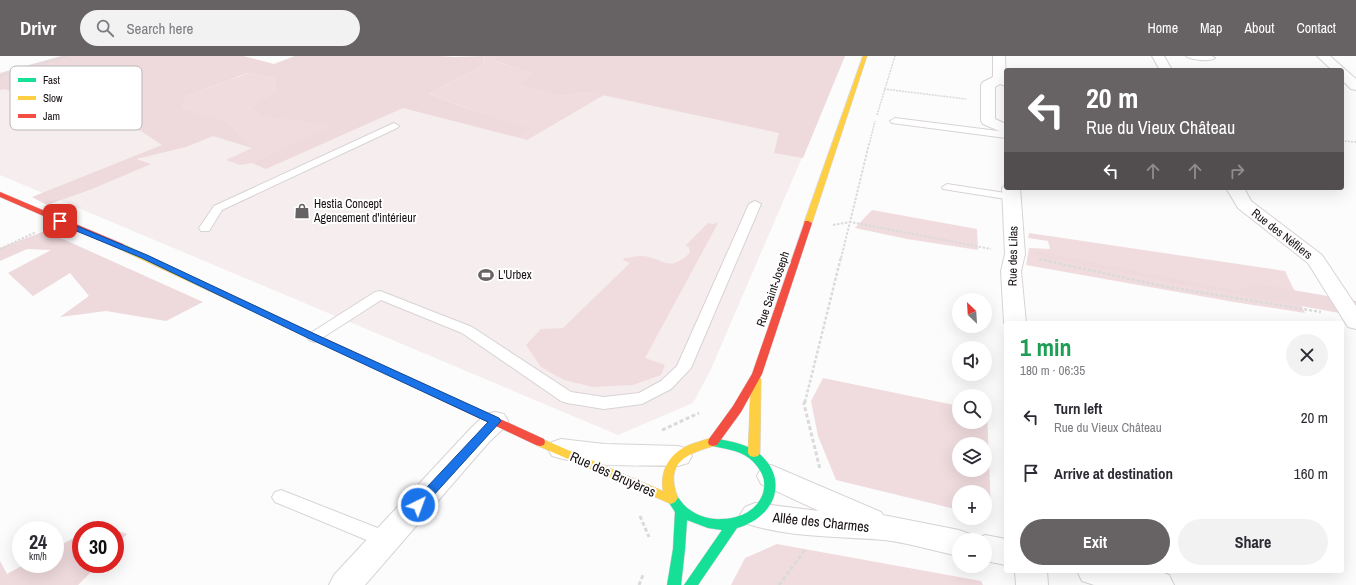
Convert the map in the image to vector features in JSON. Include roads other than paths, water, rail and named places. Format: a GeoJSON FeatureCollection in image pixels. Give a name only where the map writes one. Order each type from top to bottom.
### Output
{"type":"FeatureCollection","features":[{"type":"Feature","properties":{"kind":"street","name":"Rue Saint-Joseph"},"geometry":{"type":"LineString","coordinates":[[713,442],[737,408],[757,374],[865,56]]}},
{"type":"Feature","properties":{"kind":"street"},"geometry":{"type":"LineString","coordinates":[[999,56],[1004,80],[988,85],[988,121],[1004,129]]}},
{"type":"Feature","properties":{"kind":"street"},"geometry":{"type":"LineString","coordinates":[[1157,56],[1165,68]]}},
{"type":"Feature","properties":{"kind":"street"},"geometry":{"type":"LineString","coordinates":[[1323,56],[1336,68]]}},
{"type":"Feature","properties":{"kind":"street"},"geometry":{"type":"LineString","coordinates":[[1344,75],[1356,86]]}},
{"type":"Feature","properties":{"kind":"street","name":"Rue des Néfliers"},"geometry":{"type":"LineString","coordinates":[[1236,190],[1244,204],[1315,259],[1355,320]]}},
{"type":"Feature","properties":{"kind":"street","name":"Rue des Lilas"},"geometry":{"type":"LineString","coordinates":[[1011,193],[1015,254],[1011,271],[1014,321]]}},
{"type":"Feature","properties":{"kind":"street","name":"Rue des Bruyères"},"geometry":{"type":"LineString","coordinates":[[0,194],[144,256],[495,421],[670,499]]}},
{"type":"Feature","properties":{"kind":"street","name":"Rue Saint-Joseph"},"geometry":{"type":"LineString","coordinates":[[754,453],[757,374]]}},
{"type":"Feature","properties":{"kind":"street"},"geometry":{"type":"LineString","coordinates":[[345,585],[480,435],[495,421]]}},
{"type":"Feature","properties":{"kind":"street"},"geometry":{"type":"LineString","coordinates":[[691,585],[744,519],[769,499],[772,485],[771,476],[765,464],[754,453],[731,443],[713,442],[692,447],[678,456],[670,466],[666,480],[670,499],[681,512],[698,521],[718,525],[744,519]]}},
{"type":"Feature","properties":{"kind":"street","name":"Rue des Bruyères"},"geometry":{"type":"LineString","coordinates":[[556,448],[604,454],[678,456]]}},
{"type":"Feature","properties":{"kind":"street","name":"Allée des Charmes"},"geometry":{"type":"LineString","coordinates":[[771,476],[886,528]]}},
{"type":"Feature","properties":{"kind":"street"},"geometry":{"type":"LineString","coordinates":[[674,585],[679,549],[681,512]]}},
{"type":"Feature","properties":{"kind":"street","name":"Allée des Charmes"},"geometry":{"type":"LineString","coordinates":[[744,519],[803,521],[886,528],[952,542]]}},
{"type":"Feature","properties":{"kind":"street"},"geometry":{"type":"LineString","coordinates":[[992,549],[1004,552]]}},
{"type":"Feature","properties":{"kind":"street"},"geometry":{"type":"LineString","coordinates":[[1031,573],[1032,585]]}},
{"type":"Feature","properties":{"kind":"street"},"geometry":{"type":"LineString","coordinates":[[1102,573],[1158,585]]}},
{"type":"Feature","properties":{"kind":"lane"},"geometry":{"type":"LineString","coordinates":[[1190,56],[1211,58]]}},
{"type":"Feature","properties":{"kind":"lane"},"geometry":{"type":"LineString","coordinates":[[895,121],[1004,135]]}},
{"type":"Feature","properties":{"kind":"lane"},"geometry":{"type":"LineString","coordinates":[[205,228],[218,208],[394,126]]}},
{"type":"Feature","properties":{"kind":"lane"},"geometry":{"type":"LineString","coordinates":[[947,187],[1011,193]]}},
{"type":"Feature","properties":{"kind":"lane"},"geometry":{"type":"LineString","coordinates":[[314,337],[380,295],[467,330],[567,397],[604,403],[642,398],[666,385],[683,368],[756,204]]}},
{"type":"Feature","properties":{"kind":"lane"},"geometry":{"type":"LineString","coordinates":[[281,497],[386,540]]}},
{"type":"Feature","properties":{"kind":"place","name":"Hestia Concept Agencement d'intérieur"},"geometry":{"type":"Point","coordinates":[302,211]}},
{"type":"Feature","properties":{"kind":"place","name":"L'Urbex"},"geometry":{"type":"Point","coordinates":[486,275]}}]}
